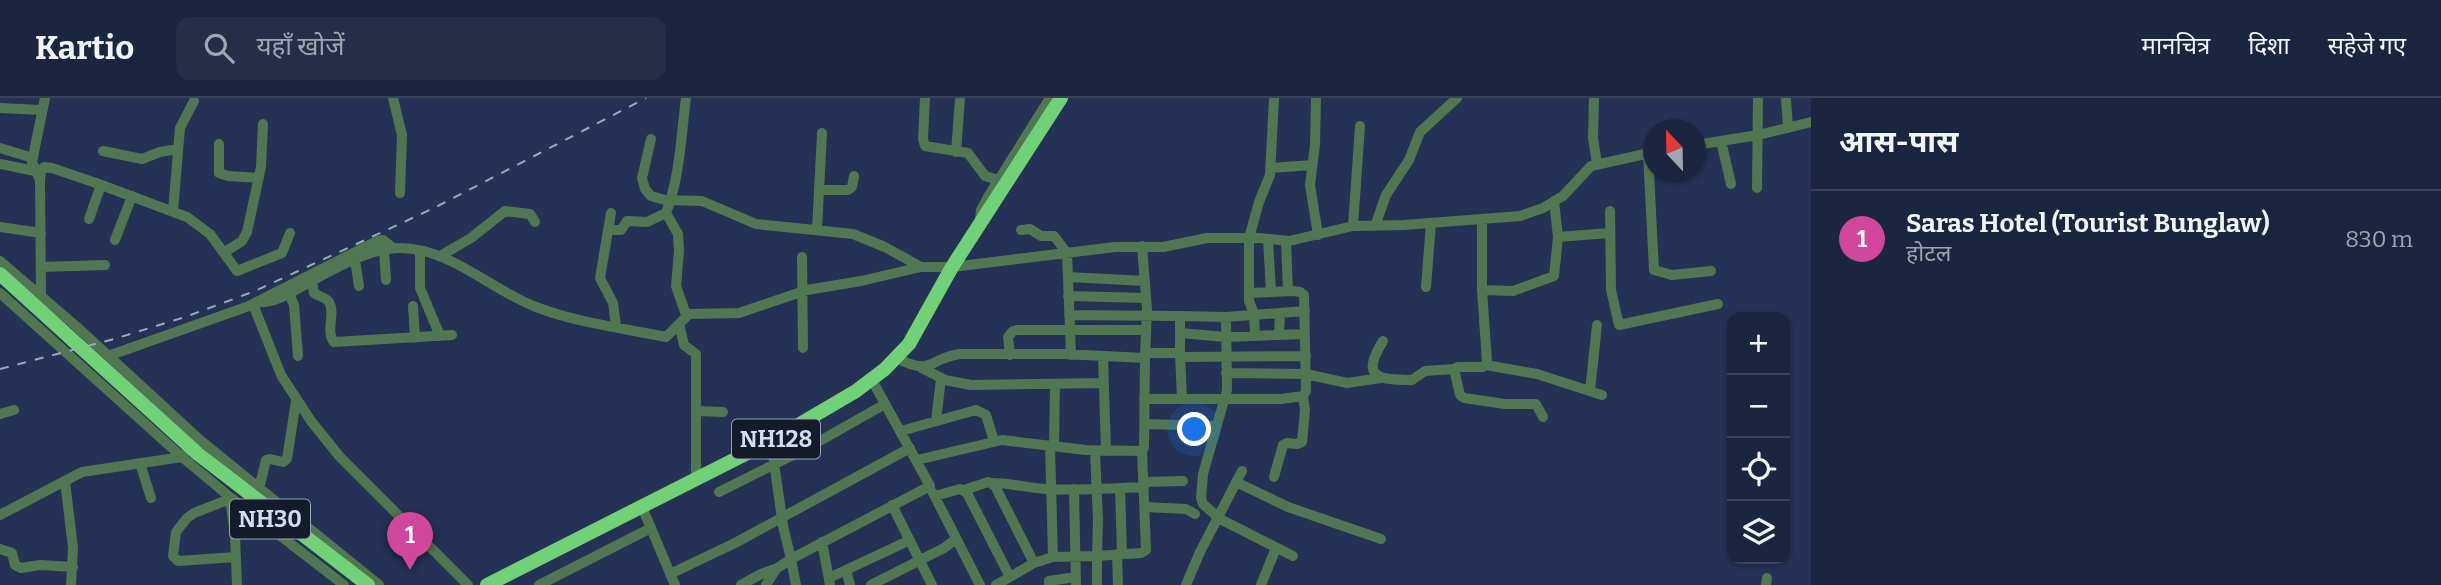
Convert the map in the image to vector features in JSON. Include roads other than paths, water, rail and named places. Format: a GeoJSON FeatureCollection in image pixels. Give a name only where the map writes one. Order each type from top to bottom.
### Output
{"type":"FeatureCollection","features":[{"type":"Feature","properties":{"kind":"highway","name":"NH128"},"geometry":{"type":"LineString","coordinates":[[487,585],[771,442],[872,380],[897,358],[918,330],[952,267],[1061,98]]}},
{"type":"Feature","properties":{"kind":"highway","name":"NH30"},"geometry":{"type":"LineString","coordinates":[[0,274],[54,329]]}},
{"type":"Feature","properties":{"kind":"highway","name":"NH30"},"geometry":{"type":"LineString","coordinates":[[0,284],[96,360],[189,450],[356,585]]}},
{"type":"Feature","properties":{"kind":"highway","name":"NH30"},"geometry":{"type":"LineString","coordinates":[[189,450],[368,585]]}},
{"type":"Feature","properties":{"kind":"street"},"geometry":{"type":"LineString","coordinates":[[41,296],[38,176],[33,158],[45,98]]}},
{"type":"Feature","properties":{"kind":"street"},"geometry":{"type":"LineString","coordinates":[[393,98],[402,135],[400,194]]}},
{"type":"Feature","properties":{"kind":"street"},"geometry":{"type":"LineString","coordinates":[[608,230],[621,230],[627,221],[647,222],[667,213],[672,200],[686,98]]}},
{"type":"Feature","properties":{"kind":"street"},"geometry":{"type":"LineString","coordinates":[[925,98],[925,146],[969,154],[985,176],[998,180]]}},
{"type":"Feature","properties":{"kind":"street"},"geometry":{"type":"LineString","coordinates":[[956,152],[960,98]]}},
{"type":"Feature","properties":{"kind":"street"},"geometry":{"type":"LineString","coordinates":[[980,224],[982,206],[1050,98]]}},
{"type":"Feature","properties":{"kind":"street"},"geometry":{"type":"LineString","coordinates":[[1255,336],[1254,314],[1249,301],[1249,238],[1271,168],[1274,98]]}},
{"type":"Feature","properties":{"kind":"street"},"geometry":{"type":"LineString","coordinates":[[1316,98],[1315,145],[1310,185],[1318,235]]}},
{"type":"Feature","properties":{"kind":"street"},"geometry":{"type":"LineString","coordinates":[[1375,226],[1386,195],[1409,160],[1420,132],[1457,98]]}},
{"type":"Feature","properties":{"kind":"street"},"geometry":{"type":"LineString","coordinates":[[1594,98],[1593,138],[1597,164]]}},
{"type":"Feature","properties":{"kind":"street"},"geometry":{"type":"LineString","coordinates":[[1757,188],[1758,98]]}},
{"type":"Feature","properties":{"kind":"street"},"geometry":{"type":"LineString","coordinates":[[1786,98],[1788,128]]}},
{"type":"Feature","properties":{"kind":"street"},"geometry":{"type":"LineString","coordinates":[[173,211],[181,121],[194,101]]}},
{"type":"Feature","properties":{"kind":"street"},"geometry":{"type":"LineString","coordinates":[[0,108],[41,110]]}},
{"type":"Feature","properties":{"kind":"street"},"geometry":{"type":"LineString","coordinates":[[1706,143],[1758,135],[1811,122]]}},
{"type":"Feature","properties":{"kind":"street"},"geometry":{"type":"LineString","coordinates":[[225,252],[245,237],[259,178],[264,141],[263,124]]}},
{"type":"Feature","properties":{"kind":"street"},"geometry":{"type":"LineString","coordinates":[[1353,226],[1360,126]]}},
{"type":"Feature","properties":{"kind":"street"},"geometry":{"type":"LineString","coordinates":[[817,230],[822,133]]}},
{"type":"Feature","properties":{"kind":"street"},"geometry":{"type":"LineString","coordinates":[[650,139],[642,171],[643,184],[651,196],[702,201],[756,224],[839,231],[867,239],[921,267]]}},
{"type":"Feature","properties":{"kind":"street"},"geometry":{"type":"LineString","coordinates":[[1721,141],[1731,184]]}},
{"type":"Feature","properties":{"kind":"street"},"geometry":{"type":"LineString","coordinates":[[219,144],[218,170],[221,175],[259,178]]}},
{"type":"Feature","properties":{"kind":"street"},"geometry":{"type":"LineString","coordinates":[[0,148],[33,158]]}},
{"type":"Feature","properties":{"kind":"street"},"geometry":{"type":"LineString","coordinates":[[103,151],[142,159],[178,149]]}},
{"type":"Feature","properties":{"kind":"street"},"geometry":{"type":"LineString","coordinates":[[667,213],[678,234],[676,286],[685,312],[739,313],[802,292],[921,267],[952,267],[1115,247],[1163,247],[1207,238],[1286,241],[1353,226],[1520,216],[1555,201],[1587,169],[1597,164],[1643,154]]}},
{"type":"Feature","properties":{"kind":"street"},"geometry":{"type":"LineString","coordinates":[[0,164],[38,176]]}},
{"type":"Feature","properties":{"kind":"street"},"geometry":{"type":"LineString","coordinates":[[1271,168],[1312,165]]}},
{"type":"Feature","properties":{"kind":"street"},"geometry":{"type":"LineString","coordinates":[[38,176],[41,170],[49,167],[187,217],[204,228],[239,271],[282,253],[290,233]]}},
{"type":"Feature","properties":{"kind":"street"},"geometry":{"type":"LineString","coordinates":[[820,191],[848,190],[852,187],[853,176]]}},
{"type":"Feature","properties":{"kind":"street"},"geometry":{"type":"LineString","coordinates":[[1652,182],[1654,270],[1672,275],[1711,271]]}},
{"type":"Feature","properties":{"kind":"street"},"geometry":{"type":"LineString","coordinates":[[89,219],[101,185]]}},
{"type":"Feature","properties":{"kind":"street"},"geometry":{"type":"LineString","coordinates":[[115,240],[132,196]]}},
{"type":"Feature","properties":{"kind":"street"},"geometry":{"type":"LineString","coordinates":[[1482,290],[1513,291],[1552,278],[1555,274],[1558,237],[1555,201]]}},
{"type":"Feature","properties":{"kind":"street"},"geometry":{"type":"LineString","coordinates":[[440,256],[471,238],[505,211],[530,214],[535,222]]}},
{"type":"Feature","properties":{"kind":"street"},"geometry":{"type":"LineString","coordinates":[[1610,211],[1611,290],[1619,325],[1718,304]]}},
{"type":"Feature","properties":{"kind":"street"},"geometry":{"type":"LineString","coordinates":[[611,214],[600,278],[613,303],[615,326]]}},
{"type":"Feature","properties":{"kind":"street"},"geometry":{"type":"LineString","coordinates":[[1482,219],[1486,365]]}},
{"type":"Feature","properties":{"kind":"street"},"geometry":{"type":"LineString","coordinates":[[1426,287],[1431,223]]}},
{"type":"Feature","properties":{"kind":"street"},"geometry":{"type":"LineString","coordinates":[[0,227],[41,233]]}},
{"type":"Feature","properties":{"kind":"street"},"geometry":{"type":"LineString","coordinates":[[1021,230],[1030,229],[1041,236],[1054,236],[1067,253],[1071,355]]}},
{"type":"Feature","properties":{"kind":"street"},"geometry":{"type":"LineString","coordinates":[[1558,237],[1609,233]]}},
{"type":"Feature","properties":{"kind":"street"},"geometry":{"type":"LineString","coordinates":[[1268,239],[1271,292]]}},
{"type":"Feature","properties":{"kind":"street"},"geometry":{"type":"LineString","coordinates":[[96,360],[255,303],[383,240],[389,249],[386,280]]}},
{"type":"Feature","properties":{"kind":"street"},"geometry":{"type":"LineString","coordinates":[[1286,241],[1288,291]]}},
{"type":"Feature","properties":{"kind":"street"},"geometry":{"type":"LineString","coordinates":[[996,585],[1034,563],[1053,557],[1141,553],[1146,550],[1142,451],[1147,315],[1142,246]]}},
{"type":"Feature","properties":{"kind":"street"},"geometry":{"type":"LineString","coordinates":[[255,303],[269,302],[355,260],[389,249],[420,250],[440,256],[522,301],[578,321],[666,337],[689,314]]}},
{"type":"Feature","properties":{"kind":"street"},"geometry":{"type":"LineString","coordinates":[[312,281],[314,293],[330,304],[330,336],[334,342],[446,335],[419,284],[420,250]]}},
{"type":"Feature","properties":{"kind":"street"},"geometry":{"type":"LineString","coordinates":[[802,257],[803,348]]}},
{"type":"Feature","properties":{"kind":"street"},"geometry":{"type":"LineString","coordinates":[[355,260],[359,286]]}},
{"type":"Feature","properties":{"kind":"street"},"geometry":{"type":"LineString","coordinates":[[0,261],[41,296],[96,360],[189,450],[230,498],[344,585]]}},
{"type":"Feature","properties":{"kind":"street"},"geometry":{"type":"LineString","coordinates":[[41,267],[105,265]]}},
{"type":"Feature","properties":{"kind":"street"},"geometry":{"type":"LineString","coordinates":[[1068,277],[1145,281]]}},
{"type":"Feature","properties":{"kind":"street"},"geometry":{"type":"LineString","coordinates":[[1249,293],[1288,291],[1302,293],[1305,299],[1306,391],[1303,396],[1305,410],[1302,442],[1283,445],[1274,477]]}},
{"type":"Feature","properties":{"kind":"street"},"geometry":{"type":"LineString","coordinates":[[0,293],[26,318],[189,450],[260,489],[379,585]]}},
{"type":"Feature","properties":{"kind":"street"},"geometry":{"type":"LineString","coordinates":[[289,293],[294,305],[298,356]]}},
{"type":"Feature","properties":{"kind":"street"},"geometry":{"type":"LineString","coordinates":[[1068,296],[1146,298]]}},
{"type":"Feature","properties":{"kind":"street"},"geometry":{"type":"LineString","coordinates":[[255,303],[276,366],[296,401],[340,457],[468,585]]}},
{"type":"Feature","properties":{"kind":"street"},"geometry":{"type":"LineString","coordinates":[[413,306],[415,338]]}},
{"type":"Feature","properties":{"kind":"street"},"geometry":{"type":"LineString","coordinates":[[1069,315],[1226,317],[1305,311]]}},
{"type":"Feature","properties":{"kind":"street"},"geometry":{"type":"LineString","coordinates":[[1279,335],[1280,313]]}},
{"type":"Feature","properties":{"kind":"street"},"geometry":{"type":"LineString","coordinates":[[1180,316],[1182,399]]}},
{"type":"Feature","properties":{"kind":"street"},"geometry":{"type":"LineString","coordinates":[[1226,317],[1227,390],[1200,491],[1203,504],[1218,517],[1293,556]]}},
{"type":"Feature","properties":{"kind":"street"},"geometry":{"type":"LineString","coordinates":[[679,324],[684,345],[696,354],[696,479]]}},
{"type":"Feature","properties":{"kind":"street"},"geometry":{"type":"LineString","coordinates":[[1590,391],[1597,325]]}},
{"type":"Feature","properties":{"kind":"street"},"geometry":{"type":"LineString","coordinates":[[1010,355],[1008,337],[1013,331],[1146,330]]}},
{"type":"Feature","properties":{"kind":"street"},"geometry":{"type":"LineString","coordinates":[[1180,333],[1226,337],[1305,334]]}},
{"type":"Feature","properties":{"kind":"street"},"geometry":{"type":"LineString","coordinates":[[1381,378],[1373,370],[1372,362],[1383,341]]}},
{"type":"Feature","properties":{"kind":"street"},"geometry":{"type":"LineString","coordinates":[[922,368],[955,355],[1306,355]]}},
{"type":"Feature","properties":{"kind":"street"},"geometry":{"type":"LineString","coordinates":[[1097,585],[1097,489],[1104,383],[1103,356]]}},
{"type":"Feature","properties":{"kind":"street"},"geometry":{"type":"LineString","coordinates":[[897,358],[951,382],[984,386],[1104,383]]}},
{"type":"Feature","properties":{"kind":"street"},"geometry":{"type":"LineString","coordinates":[[1226,373],[1306,374],[1347,383],[1381,378],[1412,380],[1425,371],[1486,365],[1537,374],[1602,395]]}},
{"type":"Feature","properties":{"kind":"street"},"geometry":{"type":"LineString","coordinates":[[1454,369],[1462,397],[1505,404],[1536,404],[1544,417]]}},
{"type":"Feature","properties":{"kind":"street"},"geometry":{"type":"LineString","coordinates":[[936,421],[941,378]]}},
{"type":"Feature","properties":{"kind":"street"},"geometry":{"type":"LineString","coordinates":[[872,380],[917,460],[980,585]]}},
{"type":"Feature","properties":{"kind":"street"},"geometry":{"type":"LineString","coordinates":[[1053,557],[1051,489],[1055,384]]}},
{"type":"Feature","properties":{"kind":"street"},"geometry":{"type":"LineString","coordinates":[[1144,399],[1280,399],[1303,396]]}},
{"type":"Feature","properties":{"kind":"street"},"geometry":{"type":"LineString","coordinates":[[260,489],[266,460],[283,462],[287,459],[296,401]]}},
{"type":"Feature","properties":{"kind":"street"},"geometry":{"type":"LineString","coordinates":[[719,492],[885,404]]}},
{"type":"Feature","properties":{"kind":"street"},"geometry":{"type":"LineString","coordinates":[[0,415],[14,410]]}},
{"type":"Feature","properties":{"kind":"street"},"geometry":{"type":"LineString","coordinates":[[697,411],[723,412]]}},
{"type":"Feature","properties":{"kind":"street"},"geometry":{"type":"LineString","coordinates":[[901,431],[969,411],[981,411],[986,415],[994,441]]}},
{"type":"Feature","properties":{"kind":"street"},"geometry":{"type":"LineString","coordinates":[[1144,424],[1216,426]]}},
{"type":"Feature","properties":{"kind":"street"},"geometry":{"type":"LineString","coordinates":[[917,460],[994,441],[1010,440],[1100,451],[1142,451]]}},
{"type":"Feature","properties":{"kind":"street"},"geometry":{"type":"LineString","coordinates":[[771,442],[796,585]]}},
{"type":"Feature","properties":{"kind":"street"},"geometry":{"type":"LineString","coordinates":[[670,574],[910,448]]}},
{"type":"Feature","properties":{"kind":"street"},"geometry":{"type":"LineString","coordinates":[[0,515],[82,472],[140,463],[189,450]]}},
{"type":"Feature","properties":{"kind":"street"},"geometry":{"type":"LineString","coordinates":[[140,463],[151,498]]}},
{"type":"Feature","properties":{"kind":"street"},"geometry":{"type":"LineString","coordinates":[[1186,585],[1242,471]]}},
{"type":"Feature","properties":{"kind":"street"},"geometry":{"type":"LineString","coordinates":[[65,481],[73,567],[71,585]]}},
{"type":"Feature","properties":{"kind":"street"},"geometry":{"type":"LineString","coordinates":[[935,496],[992,483],[1051,489],[1097,489],[1183,481]]}},
{"type":"Feature","properties":{"kind":"street"},"geometry":{"type":"LineString","coordinates":[[1236,482],[1288,507],[1381,539]]}},
{"type":"Feature","properties":{"kind":"street"},"geometry":{"type":"LineString","coordinates":[[992,483],[1034,563]]}},
{"type":"Feature","properties":{"kind":"street"},"geometry":{"type":"LineString","coordinates":[[741,585],[930,486]]}},
{"type":"Feature","properties":{"kind":"street"},"geometry":{"type":"LineString","coordinates":[[1118,585],[1120,488]]}},
{"type":"Feature","properties":{"kind":"street"},"geometry":{"type":"LineString","coordinates":[[1049,585],[1049,581],[1076,581],[1074,489]]}},
{"type":"Feature","properties":{"kind":"street"},"geometry":{"type":"LineString","coordinates":[[964,490],[1010,577]]}},
{"type":"Feature","properties":{"kind":"street"},"geometry":{"type":"LineString","coordinates":[[230,498],[237,585]]}},
{"type":"Feature","properties":{"kind":"street"},"geometry":{"type":"LineString","coordinates":[[230,498],[187,518],[176,532],[173,556],[178,561],[236,557]]}},
{"type":"Feature","properties":{"kind":"street"},"geometry":{"type":"LineString","coordinates":[[892,505],[932,585]]}},
{"type":"Feature","properties":{"kind":"street"},"geometry":{"type":"LineString","coordinates":[[642,507],[675,585]]}},
{"type":"Feature","properties":{"kind":"street"},"geometry":{"type":"LineString","coordinates":[[1145,507],[1186,509],[1195,513]]}},
{"type":"Feature","properties":{"kind":"street"},"geometry":{"type":"LineString","coordinates":[[539,585],[650,528]]}},
{"type":"Feature","properties":{"kind":"street"},"geometry":{"type":"LineString","coordinates":[[871,585],[957,539]]}},
{"type":"Feature","properties":{"kind":"street"},"geometry":{"type":"LineString","coordinates":[[822,542],[830,582],[846,570],[909,540]]}},
{"type":"Feature","properties":{"kind":"street"},"geometry":{"type":"LineString","coordinates":[[1261,585],[1276,548]]}},
{"type":"Feature","properties":{"kind":"street"},"geometry":{"type":"LineString","coordinates":[[0,549],[12,553],[15,565],[21,568],[40,565],[73,567]]}},
{"type":"Feature","properties":{"kind":"street"},"geometry":{"type":"LineString","coordinates":[[766,585],[776,569]]}},
{"type":"Feature","properties":{"kind":"street"},"geometry":{"type":"LineString","coordinates":[[846,570],[850,585]]}},
{"type":"Feature","properties":{"kind":"railway"},"geometry":{"type":"LineString","coordinates":[[0,369],[114,339],[255,291],[434,208],[646,98]]}},
{"type":"Feature","properties":{"kind":"place","name":"Saras Hotel (Tourist Bunglaw)"},"geometry":{"type":"Point","coordinates":[410,570]}}]}
